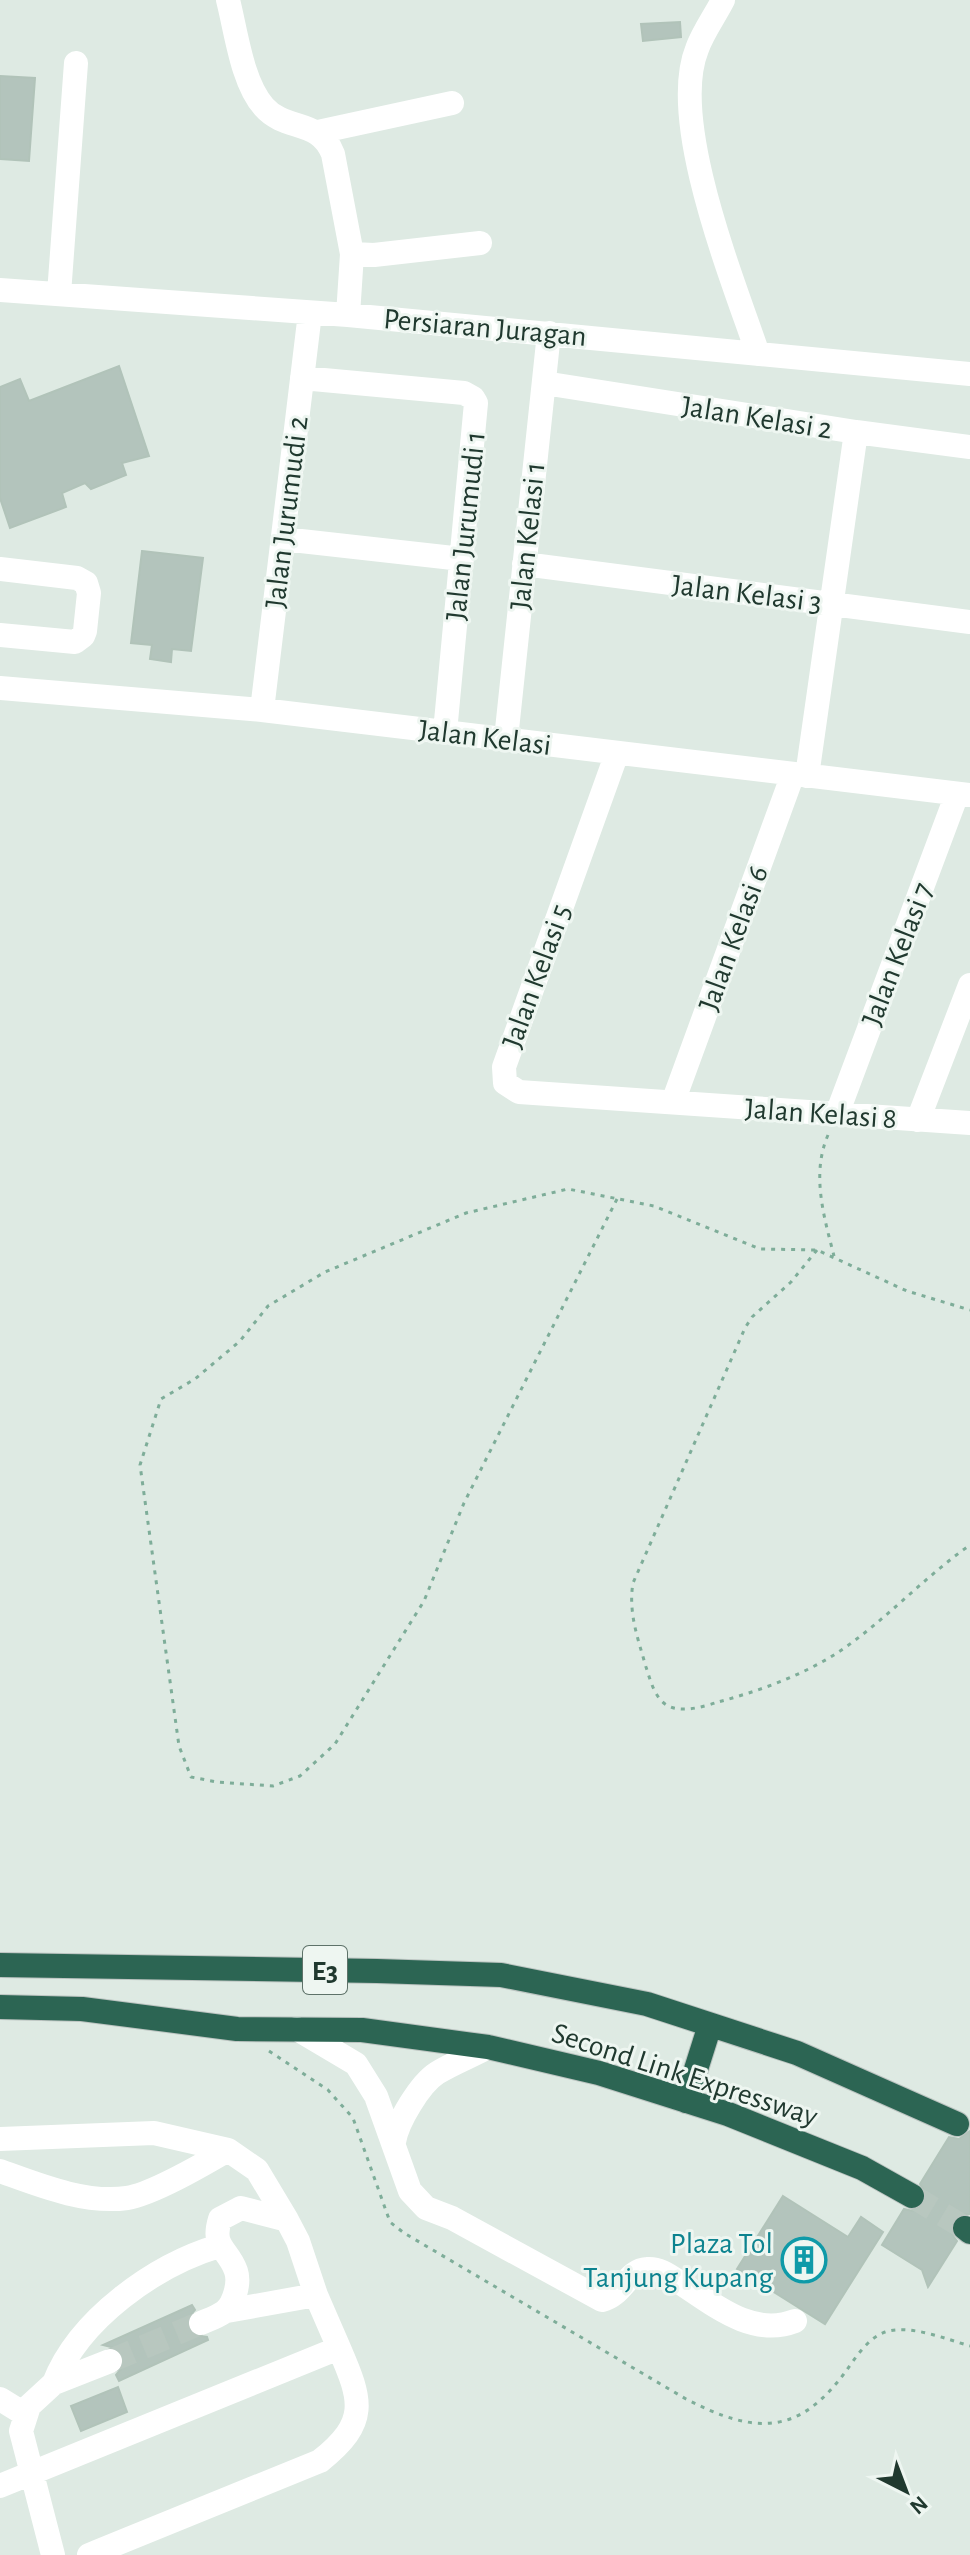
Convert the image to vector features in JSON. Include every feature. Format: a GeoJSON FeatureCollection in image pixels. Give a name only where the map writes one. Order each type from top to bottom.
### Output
{"type":"FeatureCollection","features":[{"type":"Feature","properties":{"kind":"highway","name":"Second Link Expressway"},"geometry":{"type":"LineString","coordinates":[[0,1965],[501,1975],[647,2004],[797,2053],[957,2124]]}},
{"type":"Feature","properties":{"kind":"highway","name":"Second Link Expressway"},"geometry":{"type":"LineString","coordinates":[[0,2007],[82,2009],[237,2029],[362,2030],[488,2047],[599,2073],[728,2114],[862,2168],[912,2196]]}},
{"type":"Feature","properties":{"kind":"highway"},"geometry":{"type":"LineString","coordinates":[[686,2101],[710,2025]]}},
{"type":"Feature","properties":{"kind":"street"},"geometry":{"type":"LineString","coordinates":[[228,0],[256,97],[276,116],[318,132],[329,143],[339,173],[352,254],[348,315]]}},
{"type":"Feature","properties":{"kind":"street"},"geometry":{"type":"LineString","coordinates":[[723,0],[696,51],[688,102],[695,148],[711,213],[758,354]]}},
{"type":"Feature","properties":{"kind":"street"},"geometry":{"type":"LineString","coordinates":[[59,294],[76,63]]}},
{"type":"Feature","properties":{"kind":"street"},"geometry":{"type":"LineString","coordinates":[[318,132],[452,103]]}},
{"type":"Feature","properties":{"kind":"street"},"geometry":{"type":"LineString","coordinates":[[352,254],[374,255],[480,243]]}},
{"type":"Feature","properties":{"kind":"street","name":"Persiaran Juragan"},"geometry":{"type":"LineString","coordinates":[[0,290],[348,315],[970,374]]}},
{"type":"Feature","properties":{"kind":"street","name":"Jalan Jurumudi 2"},"geometry":{"type":"LineString","coordinates":[[262,710],[310,313]]}},
{"type":"Feature","properties":{"kind":"street","name":"Jalan Kelasi 1"},"geometry":{"type":"LineString","coordinates":[[506,739],[549,333]]}},
{"type":"Feature","properties":{"kind":"street","name":"Jalan Jurumudi 1"},"geometry":{"type":"LineString","coordinates":[[302,378],[464,393],[473,398],[477,408],[445,732]]}},
{"type":"Feature","properties":{"kind":"street","name":"Jalan Kelasi 2"},"geometry":{"type":"LineString","coordinates":[[544,383],[970,447]]}},
{"type":"Feature","properties":{"kind":"street","name":"Jalan Kelasi 6"},"geometry":{"type":"LineString","coordinates":[[673,1102],[800,775],[831,604],[856,432]]}},
{"type":"Feature","properties":{"kind":"street"},"geometry":{"type":"LineString","coordinates":[[283,539],[462,559]]}},
{"type":"Feature","properties":{"kind":"street","name":"Jalan Kelasi 3"},"geometry":{"type":"LineString","coordinates":[[524,564],[970,622]]}},
{"type":"Feature","properties":{"kind":"street"},"geometry":{"type":"LineString","coordinates":[[0,569],[77,578],[86,583],[89,593],[85,631],[75,642],[0,635]]}},
{"type":"Feature","properties":{"kind":"street","name":"Jalan Kelasi"},"geometry":{"type":"LineString","coordinates":[[0,688],[262,710],[964,794]]}},
{"type":"Feature","properties":{"kind":"street","name":"Jalan Kelasi 5"},"geometry":{"type":"LineString","coordinates":[[617,753],[502,1075],[505,1083],[519,1092],[673,1102]]}},
{"type":"Feature","properties":{"kind":"street","name":"Jalan Kelasi 7"},"geometry":{"type":"LineString","coordinates":[[837,1114],[964,794]]}},
{"type":"Feature","properties":{"kind":"street"},"geometry":{"type":"LineString","coordinates":[[918,1120],[970,985]]}},
{"type":"Feature","properties":{"kind":"street","name":"Jalan Kelasi 8"},"geometry":{"type":"LineString","coordinates":[[673,1102],[970,1123]]}},
{"type":"Feature","properties":{"kind":"street"},"geometry":{"type":"LineString","coordinates":[[297,2029],[356,2064],[376,2096],[410,2191],[426,2208],[452,2218],[602,2300],[613,2297],[630,2276],[645,2269],[661,2271],[742,2321],[780,2327],[795,2321]]}},
{"type":"Feature","properties":{"kind":"street"},"geometry":{"type":"LineString","coordinates":[[394,2142],[395,2132],[415,2097],[434,2075],[488,2047]]}},
{"type":"Feature","properties":{"kind":"street"},"geometry":{"type":"LineString","coordinates":[[0,2139],[154,2133],[228,2150],[257,2170],[298,2241],[316,2295],[354,2384],[357,2404],[351,2430],[341,2444],[320,2461],[94,2554]]}},
{"type":"Feature","properties":{"kind":"street"},"geometry":{"type":"LineString","coordinates":[[0,2171],[93,2199],[129,2198],[186,2174],[228,2150]]}},
{"type":"Feature","properties":{"kind":"street"},"geometry":{"type":"LineString","coordinates":[[227,2311],[236,2292],[236,2272],[219,2246],[216,2232],[220,2219],[241,2208],[287,2220]]}},
{"type":"Feature","properties":{"kind":"street"},"geometry":{"type":"LineString","coordinates":[[54,2383],[62,2362],[71,2350],[123,2297],[172,2265],[219,2246]]}},
{"type":"Feature","properties":{"kind":"street"},"geometry":{"type":"LineString","coordinates":[[201,2323],[227,2311],[316,2295]]}},
{"type":"Feature","properties":{"kind":"street"},"geometry":{"type":"LineString","coordinates":[[0,2486],[339,2348]]}},
{"type":"Feature","properties":{"kind":"street"},"geometry":{"type":"LineString","coordinates":[[53,2555],[21,2431],[29,2406],[54,2383],[110,2361]]}},
{"type":"Feature","properties":{"kind":"street"},"geometry":{"type":"LineString","coordinates":[[0,2399],[26,2415]]}},
{"type":"Feature","properties":{"kind":"path"},"geometry":{"type":"LineString","coordinates":[[834,1256],[819,1189],[823,1145],[837,1114]]}},
{"type":"Feature","properties":{"kind":"path"},"geometry":{"type":"LineString","coordinates":[[617,1199],[464,1503],[424,1601],[335,1744],[300,1776],[273,1786],[191,1777],[179,1746],[140,1465],[161,1399],[195,1379],[240,1341],[268,1306],[325,1272],[466,1213],[568,1189],[654,1206],[760,1249],[817,1250],[907,1291],[970,1310]]}},
{"type":"Feature","properties":{"kind":"path"},"geometry":{"type":"LineString","coordinates":[[817,1250],[791,1282],[752,1317],[745,1328],[633,1583],[630,1601],[634,1624],[656,1694],[664,1704],[674,1709],[703,1707],[757,1691],[801,1672],[837,1653],[970,1545]]}},
{"type":"Feature","properties":{"kind":"path"},"geometry":{"type":"LineString","coordinates":[[821,2402],[870,2341],[886,2332],[909,2331],[970,2346]]}},
{"type":"Feature","properties":{"kind":"building"},"geometry":{"type":"Polygon","coordinates":[[[680,22],[681,37],[643,41],[641,24],[680,22]]]}},
{"type":"Feature","properties":{"kind":"building"},"geometry":{"type":"Polygon","coordinates":[[[0,76],[35,78],[29,161],[0,159],[0,76]]]}},
{"type":"Feature","properties":{"kind":"building"},"geometry":{"type":"Polygon","coordinates":[[[119,366],[149,456],[122,463],[126,475],[91,489],[85,483],[62,493],[66,507],[10,528],[0,498],[0,387],[20,379],[29,401],[119,366]]]}},
{"type":"Feature","properties":{"kind":"building"},"geometry":{"type":"Polygon","coordinates":[[[142,551],[203,558],[191,651],[172,649],[171,662],[150,659],[152,645],[131,643],[142,551]]]}},
{"type":"Feature","properties":{"kind":"building"},"geometry":{"type":"Polygon","coordinates":[[[970,2131],[970,2214],[960,2214],[953,2219],[951,2233],[957,2241],[928,2287],[922,2270],[882,2245],[904,2209],[913,2211],[925,2204],[927,2195],[920,2184],[949,2137],[959,2139],[970,2131]]]}},
{"type":"Feature","properties":{"kind":"building","name":"Plaza Tol Tanjung Kupang"},"geometry":{"type":"Polygon","coordinates":[[[783,2196],[848,2237],[861,2217],[883,2232],[825,2324],[737,2269],[783,2196]]]}},
{"type":"Feature","properties":{"kind":"building"},"geometry":{"type":"Polygon","coordinates":[[[192,2305],[195,2310],[186,2320],[188,2329],[193,2335],[207,2337],[208,2340],[119,2381],[116,2375],[125,2364],[124,2355],[119,2349],[103,2345],[192,2305]]]}},
{"type":"Feature","properties":{"kind":"building"},"geometry":{"type":"Polygon","coordinates":[[[118,2387],[127,2412],[81,2431],[71,2406],[118,2387]]]}},
{"type":"Feature","properties":{"kind":"tunnel"},"geometry":{"type":"LineString","coordinates":[[912,2196],[965,2228]]}},
{"type":"Feature","properties":{"kind":"tunnel"},"geometry":{"type":"LineString","coordinates":[[110,2361],[201,2323]]}},
{"type":"Feature","properties":{"kind":"place","name":"Plaza Tol Tanjung Kupang"},"geometry":{"type":"Point","coordinates":[804,2260]}}]}
